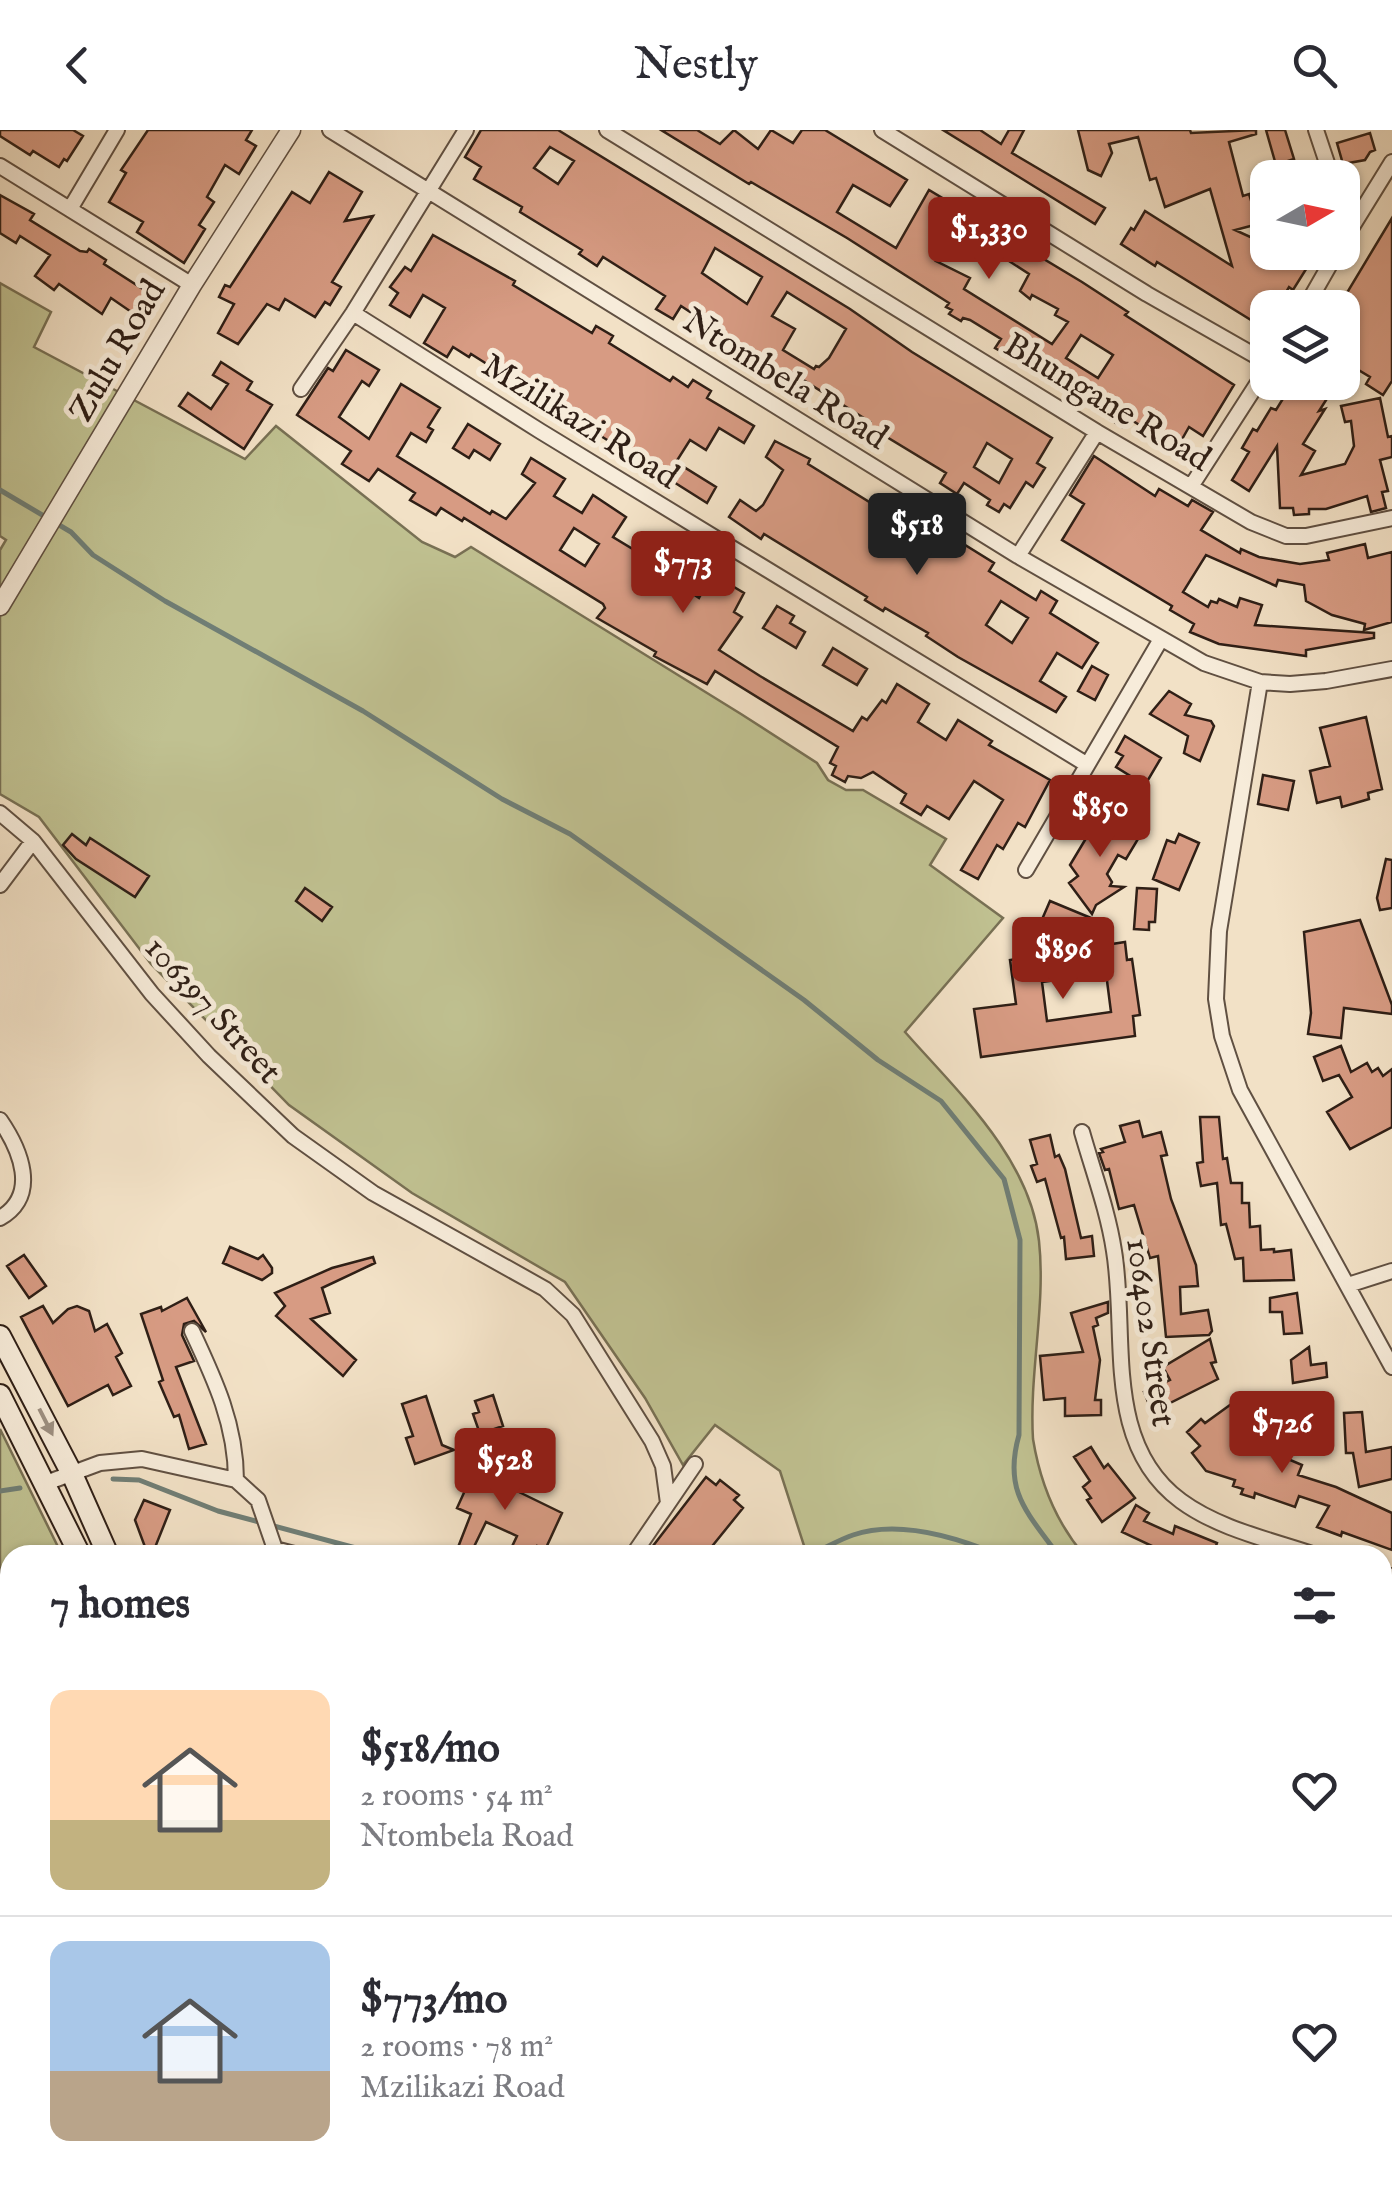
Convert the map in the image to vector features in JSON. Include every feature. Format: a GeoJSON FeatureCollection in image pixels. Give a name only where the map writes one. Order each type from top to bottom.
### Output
{"type":"FeatureCollection","features":[{"type":"Feature","properties":{"kind":"main road"},"geometry":{"type":"LineString","coordinates":[[0,1336],[72,1474],[104,1545]]}},
{"type":"Feature","properties":{"kind":"main road"},"geometry":{"type":"LineString","coordinates":[[0,1396],[75,1545]]}},
{"type":"Feature","properties":{"kind":"street"},"geometry":{"type":"LineString","coordinates":[[70,208],[117,130]]}},
{"type":"Feature","properties":{"kind":"street","name":"Zulu Road"},"geometry":{"type":"LineString","coordinates":[[0,606],[192,285],[291,130]]}},
{"type":"Feature","properties":{"kind":"street","name":"Ntombela Road"},"geometry":{"type":"LineString","coordinates":[[330,130],[1018,556],[1204,662],[1260,682],[1326,681],[1392,669]]}},
{"type":"Feature","properties":{"kind":"street"},"geometry":{"type":"LineString","coordinates":[[301,389],[466,130]]}},
{"type":"Feature","properties":{"kind":"street","name":"Bhungane Road"},"geometry":{"type":"LineString","coordinates":[[607,130],[1097,432],[1251,522],[1286,536],[1323,534],[1392,518]]}},
{"type":"Feature","properties":{"kind":"street"},"geometry":{"type":"LineString","coordinates":[[882,130],[1250,354]]}},
{"type":"Feature","properties":{"kind":"street"},"geometry":{"type":"LineString","coordinates":[[1316,130],[1326,160]]}},
{"type":"Feature","properties":{"kind":"street"},"geometry":{"type":"LineString","coordinates":[[1360,215],[1392,162]]}},
{"type":"Feature","properties":{"kind":"street"},"geometry":{"type":"LineString","coordinates":[[0,166],[192,285]]}},
{"type":"Feature","properties":{"kind":"street","name":"Mzilikazi Road"},"geometry":{"type":"LineString","coordinates":[[353,312],[574,452],[1086,764]]}},
{"type":"Feature","properties":{"kind":"street"},"geometry":{"type":"LineString","coordinates":[[1192,485],[1250,393]]}},
{"type":"Feature","properties":{"kind":"street"},"geometry":{"type":"LineString","coordinates":[[1018,556],[1097,432]]}},
{"type":"Feature","properties":{"kind":"street"},"geometry":{"type":"LineString","coordinates":[[1026,870],[1161,639]]}},
{"type":"Feature","properties":{"kind":"street"},"geometry":{"type":"LineString","coordinates":[[1260,682],[1218,931],[1216,999],[1222,1036],[1240,1090],[1392,1367]]}},
{"type":"Feature","properties":{"kind":"street","name":"106397 Street"},"geometry":{"type":"LineString","coordinates":[[0,813],[33,841],[152,994],[292,1136],[373,1194],[545,1289],[573,1315],[652,1441],[663,1466],[668,1503]]}},
{"type":"Feature","properties":{"kind":"street"},"geometry":{"type":"LineString","coordinates":[[0,885],[33,841]]}},
{"type":"Feature","properties":{"kind":"street"},"geometry":{"type":"LineString","coordinates":[[0,1120],[18,1148],[24,1168],[17,1202],[0,1218]]}},
{"type":"Feature","properties":{"kind":"street","name":"106402 Street"},"geometry":{"type":"LineString","coordinates":[[1082,1132],[1114,1248],[1124,1402],[1138,1448],[1166,1488],[1206,1517],[1286,1545]]}},
{"type":"Feature","properties":{"kind":"street"},"geometry":{"type":"LineString","coordinates":[[1348,1285],[1392,1271]]}},
{"type":"Feature","properties":{"kind":"street"},"geometry":{"type":"LineString","coordinates":[[192,1331],[220,1391],[232,1428],[236,1480]]}},
{"type":"Feature","properties":{"kind":"street"},"geometry":{"type":"LineString","coordinates":[[46,1483],[100,1464],[142,1459],[236,1480],[258,1500],[274,1545]]}},
{"type":"Feature","properties":{"kind":"street"},"geometry":{"type":"LineString","coordinates":[[640,1545],[695,1464]]}},
{"type":"Feature","properties":{"kind":"green space"},"geometry":{"type":"Polygon","coordinates":[[[0,283],[51,312],[34,347],[245,459],[276,426],[422,542],[455,557],[471,547],[817,763],[828,780],[846,790],[863,790],[946,839],[930,865],[1003,918],[905,1032],[988,1127],[1022,1182],[1033,1211],[1041,1265],[1033,1439],[1050,1500],[1077,1545],[804,1545],[780,1471],[715,1425],[683,1465],[645,1398],[565,1282],[412,1193],[289,1105],[151,964],[39,817],[0,794],[0,550],[6,540],[0,536],[0,283]]]}},
{"type":"Feature","properties":{"kind":"green space"},"geometry":{"type":"Polygon","coordinates":[[[0,1429],[57,1545],[0,1545],[0,1429]]]}},
{"type":"Feature","properties":{"kind":"building"},"geometry":{"type":"Polygon","coordinates":[[[0,130],[73,130],[83,136],[59,167],[33,151],[30,155],[0,136],[0,130]]]}},
{"type":"Feature","properties":{"kind":"building"},"geometry":{"type":"Polygon","coordinates":[[[148,130],[252,130],[246,140],[256,146],[239,174],[225,165],[207,197],[214,202],[199,225],[205,229],[184,263],[137,232],[143,222],[109,202],[126,173],[121,170],[148,130]]]}},
{"type":"Feature","properties":{"kind":"building"},"geometry":{"type":"Polygon","coordinates":[[[481,130],[558,130],[1052,438],[1037,463],[1045,468],[1033,487],[1026,482],[1010,508],[1004,504],[999,512],[987,505],[990,500],[964,483],[957,494],[940,483],[946,473],[885,436],[879,445],[862,435],[870,422],[792,373],[789,377],[681,306],[673,319],[656,309],[665,296],[603,257],[597,266],[579,254],[582,250],[520,212],[522,207],[474,179],[481,167],[465,157],[481,130]],[[550,147],[534,168],[558,184],[574,161],[550,147]],[[715,248],[702,273],[747,304],[762,277],[715,248]],[[787,292],[772,316],[795,329],[783,350],[814,369],[829,358],[846,329],[787,292]],[[987,443],[974,467],[999,483],[1012,459],[987,443]]]}},
{"type":"Feature","properties":{"kind":"building"},"geometry":{"type":"Polygon","coordinates":[[[661,130],[697,130],[720,144],[734,130],[758,149],[771,130],[793,143],[802,130],[825,130],[907,180],[890,206],[853,185],[837,212],[896,248],[929,190],[1082,282],[1128,312],[1125,315],[1234,385],[1203,436],[1189,427],[1177,448],[1128,418],[1122,427],[1090,406],[1095,398],[1048,367],[1018,349],[1013,358],[995,348],[1001,339],[970,320],[961,321],[949,314],[949,303],[847,238],[661,130]],[[955,238],[936,261],[970,278],[964,289],[1052,344],[1068,322],[1055,315],[1058,309],[1020,291],[1029,274],[995,252],[988,265],[955,238]],[[1081,335],[1066,358],[1098,378],[1113,355],[1081,335]]]}},
{"type":"Feature","properties":{"kind":"building"},"geometry":{"type":"Polygon","coordinates":[[[943,130],[980,130],[1001,144],[1009,130],[1024,130],[1012,153],[1105,208],[1095,224],[943,130]]]}},
{"type":"Feature","properties":{"kind":"building"},"geometry":{"type":"Polygon","coordinates":[[[1078,130],[1256,130],[1256,134],[1229,142],[1243,196],[1249,194],[1250,197],[1250,226],[1235,230],[1250,237],[1250,270],[1306,270],[1293,290],[1250,290],[1250,319],[1121,244],[1145,211],[1232,266],[1210,189],[1165,207],[1156,178],[1150,180],[1138,137],[1109,144],[1112,153],[1101,176],[1088,170],[1078,130]]]}},
{"type":"Feature","properties":{"kind":"building"},"geometry":{"type":"Polygon","coordinates":[[[1266,130],[1285,130],[1294,159],[1275,160],[1266,130]]]}},
{"type":"Feature","properties":{"kind":"building"},"geometry":{"type":"Polygon","coordinates":[[[1370,133],[1375,150],[1365,160],[1342,160],[1337,143],[1370,133]]]}},
{"type":"Feature","properties":{"kind":"building"},"geometry":{"type":"Polygon","coordinates":[[[329,172],[362,192],[345,221],[373,216],[332,282],[341,287],[330,305],[325,302],[315,317],[285,299],[279,310],[267,304],[238,344],[218,333],[234,304],[219,297],[225,285],[230,287],[292,192],[310,203],[329,172]]]}},
{"type":"Feature","properties":{"kind":"building"},"geometry":{"type":"Polygon","coordinates":[[[0,195],[34,214],[30,220],[80,251],[89,249],[106,260],[104,264],[152,295],[140,318],[111,298],[102,314],[59,284],[54,290],[35,276],[50,255],[20,236],[16,243],[0,233],[0,195]]]}},
{"type":"Feature","properties":{"kind":"building"},"geometry":{"type":"Polygon","coordinates":[[[1392,218],[1392,381],[1383,395],[1366,384],[1370,377],[1360,371],[1360,290],[1349,290],[1392,218]]]}},
{"type":"Feature","properties":{"kind":"building"},"geometry":{"type":"Polygon","coordinates":[[[433,235],[515,281],[513,285],[592,333],[596,326],[613,336],[609,343],[670,381],[673,377],[688,387],[693,380],[711,391],[707,398],[754,426],[744,443],[719,428],[706,450],[690,440],[676,462],[716,487],[707,503],[471,354],[469,357],[453,347],[447,357],[424,343],[445,308],[423,295],[410,317],[390,305],[398,293],[390,287],[405,267],[411,271],[433,235]]]}},
{"type":"Feature","properties":{"kind":"building"},"geometry":{"type":"Polygon","coordinates":[[[346,350],[379,370],[369,386],[362,381],[339,417],[369,439],[401,384],[440,408],[428,427],[433,430],[426,442],[411,433],[397,456],[490,514],[492,511],[506,519],[535,483],[522,474],[531,458],[565,479],[554,496],[582,513],[593,495],[626,517],[613,537],[641,554],[653,534],[686,554],[670,579],[699,598],[712,574],[744,593],[734,612],[742,617],[719,650],[853,731],[882,700],[886,703],[897,684],[929,704],[918,722],[946,740],[958,720],[992,741],[989,745],[1050,780],[1025,827],[1018,823],[1003,849],[997,845],[978,879],[961,870],[1003,800],[974,781],[949,819],[927,806],[921,815],[901,803],[906,794],[873,772],[861,778],[848,776],[845,782],[832,775],[836,766],[830,763],[838,747],[715,671],[707,684],[654,656],[656,652],[597,618],[605,608],[603,604],[464,518],[462,521],[441,508],[436,515],[410,500],[415,493],[378,469],[369,481],[342,464],[351,451],[297,415],[328,368],[333,371],[346,350]],[[574,528],[560,550],[585,566],[599,544],[574,528]]]}},
{"type":"Feature","properties":{"kind":"building"},"geometry":{"type":"Polygon","coordinates":[[[221,362],[252,382],[247,390],[272,405],[244,449],[179,406],[188,393],[211,409],[228,384],[213,375],[221,362]]]}},
{"type":"Feature","properties":{"kind":"building"},"geometry":{"type":"Polygon","coordinates":[[[1380,398],[1388,437],[1392,436],[1392,457],[1380,460],[1388,491],[1382,492],[1386,508],[1371,512],[1367,496],[1326,509],[1309,509],[1309,514],[1294,515],[1293,508],[1280,508],[1277,446],[1249,491],[1232,480],[1249,452],[1242,448],[1253,429],[1257,431],[1271,408],[1276,410],[1282,400],[1326,400],[1319,411],[1325,409],[1303,444],[1315,451],[1301,475],[1345,464],[1354,446],[1351,421],[1345,422],[1341,406],[1380,398]]]}},
{"type":"Feature","properties":{"kind":"building"},"geometry":{"type":"Polygon","coordinates":[[[468,424],[500,444],[490,460],[474,450],[469,458],[453,448],[468,424]]]}},
{"type":"Feature","properties":{"kind":"building"},"geometry":{"type":"Polygon","coordinates":[[[775,441],[810,459],[808,464],[950,552],[957,540],[994,563],[989,571],[1036,600],[1041,591],[1057,601],[1050,613],[1098,643],[1082,668],[1057,653],[1040,681],[1066,697],[1056,712],[958,657],[926,636],[928,633],[885,608],[883,611],[865,600],[867,597],[764,534],[761,539],[729,517],[740,500],[756,511],[763,505],[783,470],[766,457],[775,441]],[[1001,601],[986,625],[1012,643],[1028,618],[1001,601]]]}},
{"type":"Feature","properties":{"kind":"building"},"geometry":{"type":"Polygon","coordinates":[[[1094,456],[1155,496],[1159,489],[1188,506],[1192,500],[1213,512],[1201,530],[1240,553],[1241,549],[1259,557],[1300,564],[1329,560],[1327,553],[1365,544],[1368,558],[1392,552],[1392,622],[1364,630],[1365,624],[1332,615],[1306,601],[1304,585],[1278,580],[1276,586],[1206,555],[1183,592],[1208,607],[1211,601],[1217,603],[1219,599],[1237,607],[1240,598],[1262,605],[1255,625],[1374,633],[1374,638],[1306,650],[1306,656],[1219,644],[1190,632],[1194,624],[1170,610],[1172,606],[1062,540],[1084,504],[1070,495],[1094,456]]]}},
{"type":"Feature","properties":{"kind":"building"},"geometry":{"type":"Polygon","coordinates":[[[777,606],[794,616],[790,623],[805,632],[796,648],[763,628],[777,606]]]}},
{"type":"Feature","properties":{"kind":"building"},"geometry":{"type":"Polygon","coordinates":[[[833,648],[867,669],[857,685],[823,665],[833,648]]]}},
{"type":"Feature","properties":{"kind":"building"},"geometry":{"type":"Polygon","coordinates":[[[1092,666],[1108,675],[1095,700],[1078,691],[1092,666]]]}},
{"type":"Feature","properties":{"kind":"building"},"geometry":{"type":"Polygon","coordinates":[[[1169,691],[1191,704],[1185,715],[1211,721],[1214,726],[1200,761],[1184,753],[1188,736],[1150,714],[1169,691]]]}},
{"type":"Feature","properties":{"kind":"building"},"geometry":{"type":"Polygon","coordinates":[[[1366,717],[1382,789],[1368,793],[1369,799],[1342,807],[1340,797],[1317,803],[1310,771],[1330,766],[1320,728],[1366,717]]]}},
{"type":"Feature","properties":{"kind":"building"},"geometry":{"type":"Polygon","coordinates":[[[1125,736],[1161,758],[1145,785],[1116,767],[1123,756],[1116,752],[1125,736]]]}},
{"type":"Feature","properties":{"kind":"building"},"geometry":{"type":"Polygon","coordinates":[[[1263,775],[1294,781],[1288,810],[1258,804],[1263,775]]]}},
{"type":"Feature","properties":{"kind":"building"},"geometry":{"type":"Polygon","coordinates":[[[1103,810],[1125,823],[1121,829],[1138,839],[1126,859],[1118,855],[1107,874],[1110,886],[1124,887],[1096,905],[1092,914],[1069,883],[1078,876],[1070,865],[1103,810]]]}},
{"type":"Feature","properties":{"kind":"building"},"geometry":{"type":"Polygon","coordinates":[[[72,834],[86,845],[90,838],[149,876],[135,897],[76,859],[63,845],[72,834]]]}},
{"type":"Feature","properties":{"kind":"building"},"geometry":{"type":"Polygon","coordinates":[[[1179,834],[1199,843],[1179,890],[1153,879],[1167,840],[1175,843],[1179,834]]]}},
{"type":"Feature","properties":{"kind":"building"},"geometry":{"type":"Polygon","coordinates":[[[1386,859],[1392,860],[1392,908],[1380,910],[1377,898],[1386,859]]]}},
{"type":"Feature","properties":{"kind":"building"},"geometry":{"type":"Polygon","coordinates":[[[305,888],[332,907],[322,921],[296,901],[305,888]]]}},
{"type":"Feature","properties":{"kind":"building"},"geometry":{"type":"Polygon","coordinates":[[[1137,888],[1157,889],[1155,922],[1149,922],[1149,930],[1134,929],[1137,888]]]}},
{"type":"Feature","properties":{"kind":"building"},"geometry":{"type":"Polygon","coordinates":[[[1050,901],[1091,918],[1080,942],[1040,924],[1050,901]]]}},
{"type":"Feature","properties":{"kind":"building"},"geometry":{"type":"Polygon","coordinates":[[[1360,920],[1392,1014],[1344,1008],[1341,1038],[1308,1034],[1311,1013],[1304,932],[1360,920]]]}},
{"type":"Feature","properties":{"kind":"building"},"geometry":{"type":"Polygon","coordinates":[[[1125,942],[1127,960],[1132,959],[1140,1015],[1133,1016],[1135,1036],[981,1057],[974,1009],[1016,1004],[1010,960],[1125,942]],[[1106,973],[1042,982],[1047,1021],[1111,1012],[1106,973]]]}},
{"type":"Feature","properties":{"kind":"building"},"geometry":{"type":"Polygon","coordinates":[[[1341,1046],[1351,1072],[1367,1063],[1372,1072],[1378,1068],[1383,1076],[1392,1069],[1392,1127],[1350,1149],[1327,1112],[1352,1097],[1339,1075],[1323,1081],[1314,1057],[1341,1046]]]}},
{"type":"Feature","properties":{"kind":"building"},"geometry":{"type":"Polygon","coordinates":[[[1200,1117],[1219,1117],[1223,1159],[1227,1158],[1231,1183],[1242,1183],[1242,1203],[1249,1203],[1250,1227],[1260,1226],[1261,1250],[1291,1250],[1294,1280],[1244,1281],[1243,1258],[1235,1259],[1226,1224],[1221,1225],[1217,1183],[1201,1186],[1197,1163],[1203,1162],[1200,1117]]]}},
{"type":"Feature","properties":{"kind":"building"},"geometry":{"type":"Polygon","coordinates":[[[1139,1121],[1143,1137],[1161,1132],[1167,1155],[1161,1156],[1171,1199],[1196,1265],[1198,1286],[1180,1287],[1181,1314],[1208,1310],[1212,1331],[1209,1335],[1166,1337],[1158,1256],[1150,1258],[1134,1205],[1119,1209],[1109,1169],[1105,1170],[1099,1153],[1125,1142],[1120,1126],[1139,1121]]]}},
{"type":"Feature","properties":{"kind":"building"},"geometry":{"type":"Polygon","coordinates":[[[1050,1135],[1055,1157],[1059,1155],[1065,1169],[1081,1238],[1092,1236],[1094,1256],[1066,1259],[1064,1237],[1061,1238],[1045,1179],[1037,1182],[1031,1166],[1037,1164],[1030,1140],[1050,1135]]]}},
{"type":"Feature","properties":{"kind":"building"},"geometry":{"type":"Polygon","coordinates":[[[230,1247],[258,1259],[263,1255],[272,1273],[262,1280],[223,1263],[230,1247]]]}},
{"type":"Feature","properties":{"kind":"building"},"geometry":{"type":"Polygon","coordinates":[[[24,1255],[46,1286],[29,1298],[7,1266],[24,1255]]]}},
{"type":"Feature","properties":{"kind":"building"},"geometry":{"type":"Polygon","coordinates":[[[373,1257],[375,1263],[322,1288],[330,1313],[311,1319],[356,1360],[343,1376],[276,1316],[285,1306],[275,1293],[332,1268],[373,1257]]]}},
{"type":"Feature","properties":{"kind":"building"},"geometry":{"type":"Polygon","coordinates":[[[1297,1293],[1302,1333],[1284,1334],[1282,1312],[1270,1312],[1270,1298],[1297,1293]]]}},
{"type":"Feature","properties":{"kind":"building"},"geometry":{"type":"Polygon","coordinates":[[[187,1298],[206,1332],[194,1321],[184,1324],[182,1335],[194,1361],[176,1367],[206,1444],[189,1449],[179,1415],[174,1417],[159,1382],[163,1380],[141,1314],[161,1307],[162,1311],[187,1298]]]}},
{"type":"Feature","properties":{"kind":"building"},"geometry":{"type":"Polygon","coordinates":[[[1108,1302],[1108,1313],[1096,1318],[1098,1325],[1093,1327],[1100,1360],[1095,1400],[1101,1400],[1101,1415],[1065,1416],[1065,1398],[1044,1400],[1040,1356],[1083,1352],[1071,1313],[1108,1302]]]}},
{"type":"Feature","properties":{"kind":"building"},"geometry":{"type":"Polygon","coordinates":[[[43,1306],[53,1323],[77,1306],[89,1311],[95,1331],[107,1324],[122,1353],[116,1357],[131,1386],[113,1395],[108,1385],[68,1406],[21,1317],[43,1306]]]}},
{"type":"Feature","properties":{"kind":"building"},"geometry":{"type":"Polygon","coordinates":[[[1210,1339],[1216,1362],[1211,1363],[1218,1379],[1152,1412],[1144,1392],[1170,1380],[1163,1367],[1210,1339]]]}},
{"type":"Feature","properties":{"kind":"building"},"geometry":{"type":"Polygon","coordinates":[[[1309,1347],[1311,1365],[1326,1363],[1327,1377],[1293,1383],[1291,1360],[1309,1347]]]}},
{"type":"Feature","properties":{"kind":"building"},"geometry":{"type":"Polygon","coordinates":[[[493,1395],[503,1426],[480,1434],[473,1414],[479,1412],[475,1401],[493,1395]]]}},
{"type":"Feature","properties":{"kind":"building"},"geometry":{"type":"Polygon","coordinates":[[[426,1396],[442,1445],[454,1450],[415,1464],[406,1438],[413,1436],[402,1404],[426,1396]]]}},
{"type":"Feature","properties":{"kind":"building"},"geometry":{"type":"Polygon","coordinates":[[[1230,1405],[1236,1405],[1243,1415],[1278,1430],[1269,1451],[1302,1465],[1298,1475],[1336,1487],[1392,1513],[1392,1545],[1378,1545],[1317,1527],[1329,1506],[1299,1496],[1295,1507],[1255,1493],[1254,1498],[1241,1494],[1243,1489],[1233,1486],[1235,1480],[1206,1471],[1192,1453],[1200,1446],[1187,1432],[1201,1419],[1205,1423],[1230,1405]]]}},
{"type":"Feature","properties":{"kind":"building"},"geometry":{"type":"Polygon","coordinates":[[[1362,1412],[1366,1452],[1392,1447],[1392,1479],[1359,1487],[1353,1453],[1346,1453],[1344,1413],[1362,1412]]]}},
{"type":"Feature","properties":{"kind":"building"},"geometry":{"type":"Polygon","coordinates":[[[1091,1447],[1104,1468],[1108,1464],[1135,1498],[1102,1522],[1083,1487],[1090,1481],[1074,1457],[1091,1447]]]}},
{"type":"Feature","properties":{"kind":"building"},"geometry":{"type":"Polygon","coordinates":[[[478,1462],[523,1484],[519,1492],[562,1513],[547,1545],[513,1545],[517,1536],[486,1522],[475,1545],[459,1545],[471,1514],[457,1508],[478,1462]]]}},
{"type":"Feature","properties":{"kind":"building"},"geometry":{"type":"Polygon","coordinates":[[[706,1477],[716,1485],[720,1480],[739,1495],[734,1500],[743,1508],[713,1545],[654,1545],[706,1477]]]}},
{"type":"Feature","properties":{"kind":"building"},"geometry":{"type":"Polygon","coordinates":[[[144,1500],[170,1510],[156,1545],[144,1545],[135,1520],[144,1500]]]}},
{"type":"Feature","properties":{"kind":"building"},"geometry":{"type":"Polygon","coordinates":[[[1136,1505],[1149,1513],[1144,1521],[1173,1534],[1175,1526],[1217,1543],[1150,1545],[1122,1532],[1136,1505]]]}},
{"type":"Feature","properties":{"kind":"waterway"},"geometry":{"type":"LineString","coordinates":[[0,490],[71,532],[93,555],[165,601],[363,711],[502,799],[570,834],[804,1000],[878,1060],[941,1101],[1004,1179],[1020,1240],[1019,1435],[1014,1471],[1021,1500],[1051,1545]]}},
{"type":"Feature","properties":{"kind":"waterway"},"geometry":{"type":"LineString","coordinates":[[113,1479],[139,1480],[218,1511],[345,1545]]}},
{"type":"Feature","properties":{"kind":"waterway"},"geometry":{"type":"LineString","coordinates":[[0,1491],[20,1488]]}},
{"type":"Feature","properties":{"kind":"waterway"},"geometry":{"type":"LineString","coordinates":[[831,1545],[853,1535],[889,1529],[927,1532],[973,1545]]}}]}
